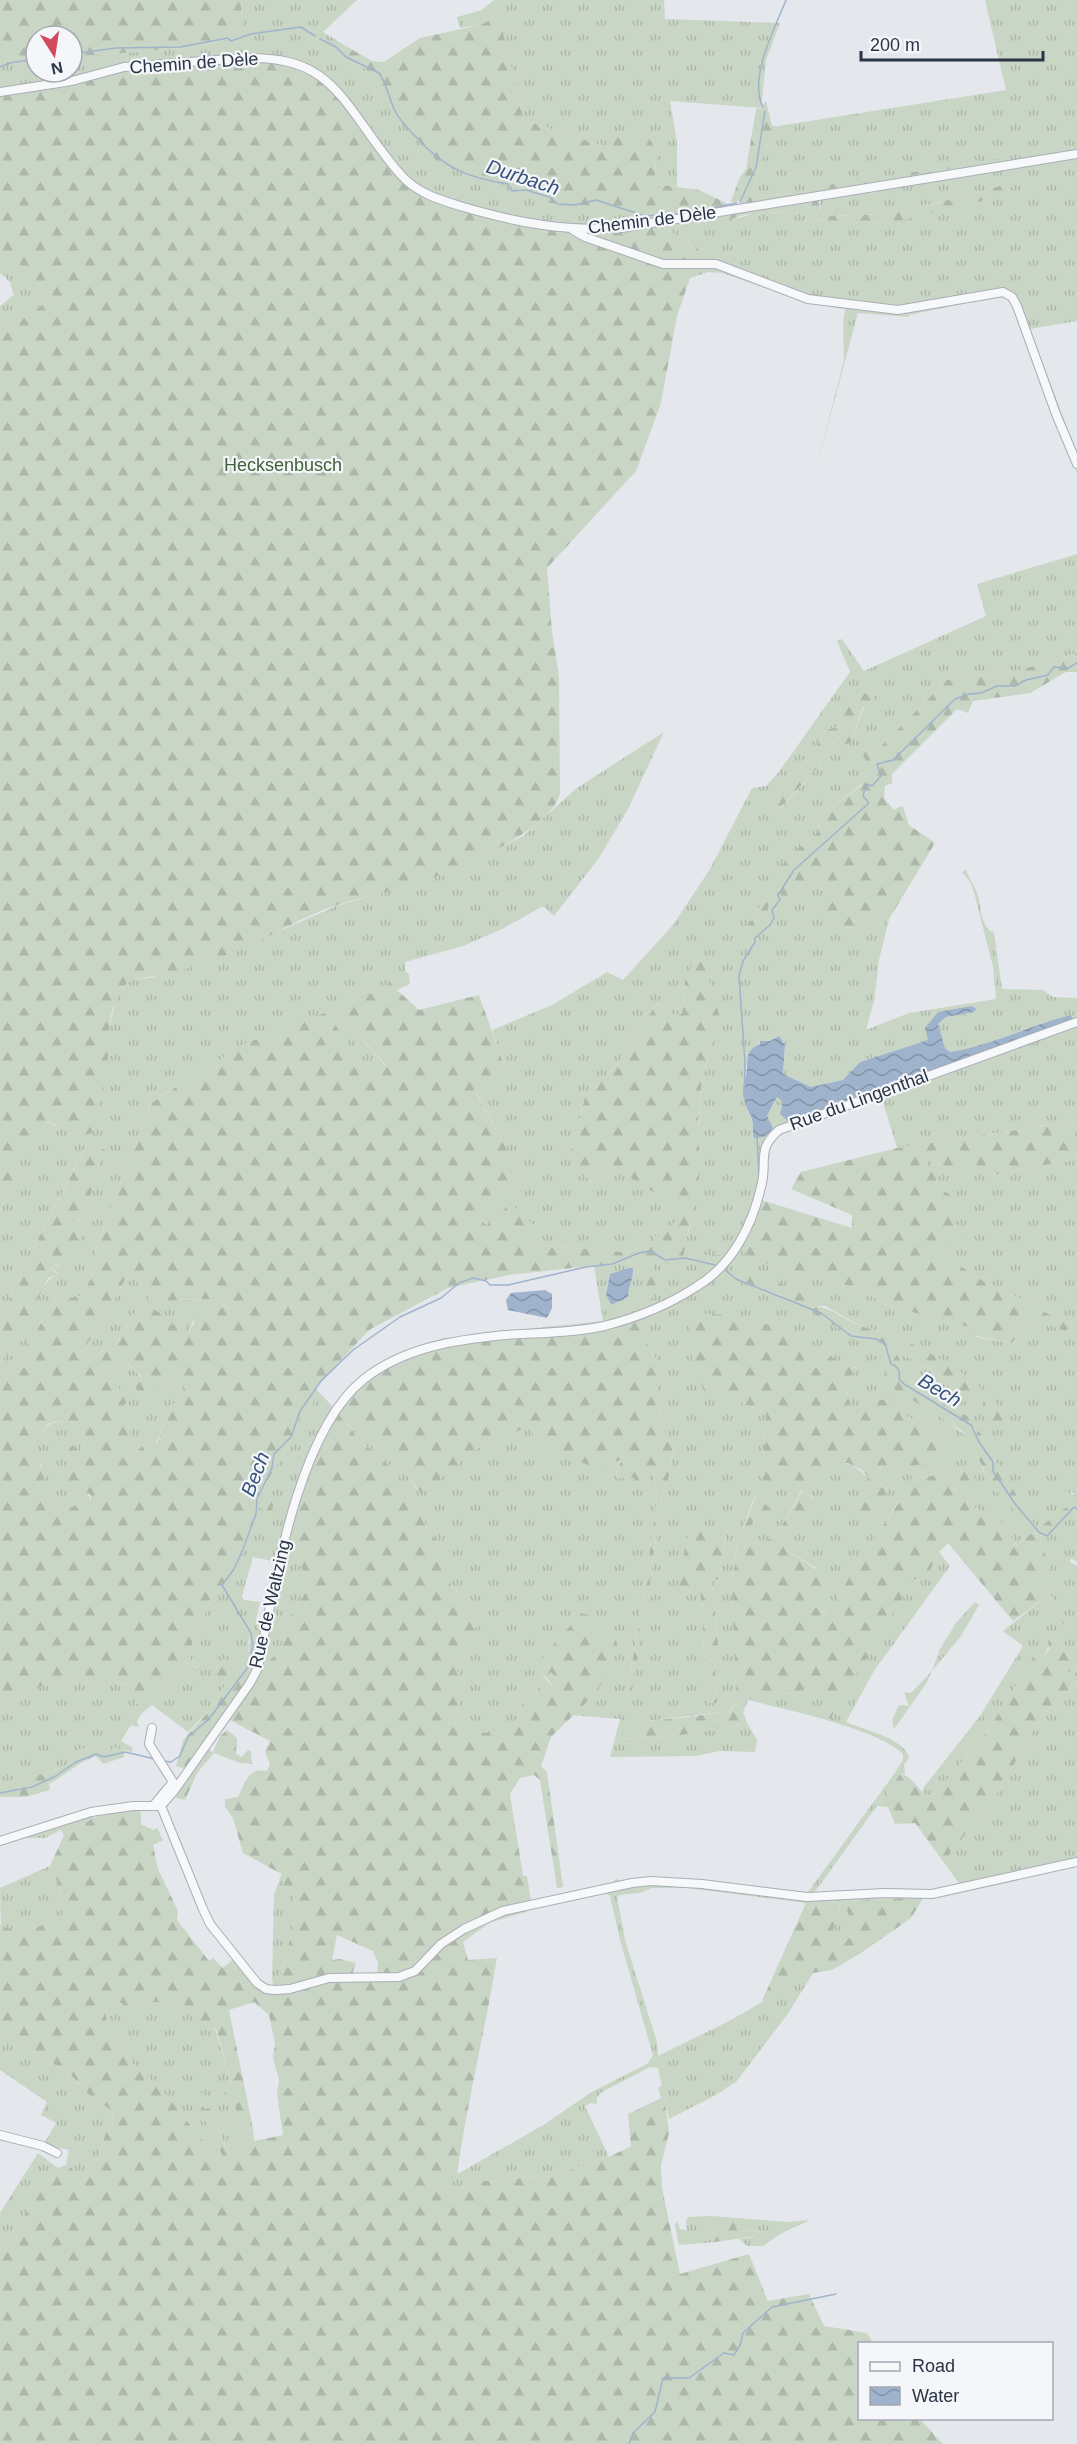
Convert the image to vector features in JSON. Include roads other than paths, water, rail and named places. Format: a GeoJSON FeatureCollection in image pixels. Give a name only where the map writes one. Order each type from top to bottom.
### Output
{"type":"FeatureCollection","features":[{"type":"Feature","properties":{"kind":"street","name":"Chemin de Dèle"},"geometry":{"type":"LineString","coordinates":[[0,92],[72,81],[124,67],[253,58],[280,59],[297,63],[319,75],[340,93],[392,165],[407,182],[427,195],[537,226],[572,229],[621,228],[1077,154]]}},
{"type":"Feature","properties":{"kind":"street"},"geometry":{"type":"LineString","coordinates":[[572,229],[585,237],[663,264],[716,264],[808,299],[898,310],[1003,291],[1012,297],[1017,306],[1056,414],[1077,464]]}},
{"type":"Feature","properties":{"kind":"street","name":"Rue du Lingenthal"},"geometry":{"type":"LineString","coordinates":[[337,1411],[354,1388],[372,1373],[420,1349],[457,1340],[603,1326],[662,1306],[711,1276],[741,1242],[763,1180],[763,1152],[766,1142],[778,1130],[1077,1022]]}},
{"type":"Feature","properties":{"kind":"street","name":"Rue de Waltzing"},"geometry":{"type":"LineString","coordinates":[[157,1806],[199,1753],[250,1683],[258,1668],[285,1535],[311,1460],[337,1411]]}},
{"type":"Feature","properties":{"kind":"street"},"geometry":{"type":"LineString","coordinates":[[152,1728],[148,1744],[173,1782]]}},
{"type":"Feature","properties":{"kind":"street"},"geometry":{"type":"LineString","coordinates":[[157,1806],[173,1782],[196,1753],[199,1753]]}},
{"type":"Feature","properties":{"kind":"street"},"geometry":{"type":"LineString","coordinates":[[0,1841],[91,1812],[122,1807],[157,1806]]}},
{"type":"Feature","properties":{"kind":"street"},"geometry":{"type":"LineString","coordinates":[[157,1806],[210,1924],[257,1983],[266,1989],[275,1990],[290,1989],[329,1978],[399,1977],[415,1971],[441,1944],[464,1929],[503,1911],[617,1885],[651,1881],[702,1884],[807,1897],[885,1893],[932,1894],[1077,1862]]}},
{"type":"Feature","properties":{"kind":"street"},"geometry":{"type":"LineString","coordinates":[[0,2135],[43,2146],[57,2153]]}},
{"type":"Feature","properties":{"kind":"water"},"geometry":{"type":"Polygon","coordinates":[[[972,1006],[976,1009],[974,1012],[946,1017],[938,1024],[945,1048],[950,1052],[981,1045],[1071,1015],[1073,1020],[789,1122],[780,1114],[783,1102],[777,1097],[767,1116],[773,1128],[764,1137],[754,1138],[753,1122],[743,1089],[749,1053],[760,1044],[760,1041],[770,1041],[779,1036],[785,1045],[783,1074],[811,1087],[843,1080],[860,1062],[928,1040],[925,1028],[938,1012],[972,1006]]]}},
{"type":"Feature","properties":{"kind":"water"},"geometry":{"type":"Polygon","coordinates":[[[633,1268],[633,1272],[628,1297],[611,1305],[606,1294],[610,1274],[633,1268]]]}},
{"type":"Feature","properties":{"kind":"water"},"geometry":{"type":"Polygon","coordinates":[[[545,1290],[552,1294],[552,1308],[547,1318],[508,1310],[506,1300],[511,1293],[545,1290]]]}},
{"type":"Feature","properties":{"kind":"waterway","name":"Durbach"},"geometry":{"type":"LineString","coordinates":[[763,107],[759,95],[761,68],[786,0]]}},
{"type":"Feature","properties":{"kind":"waterway","name":"Durbach"},"geometry":{"type":"LineString","coordinates":[[84,52],[116,48],[180,47],[228,38],[231,41],[251,34],[301,27],[315,36]]}},
{"type":"Feature","properties":{"kind":"waterway","name":"Durbach"},"geometry":{"type":"LineString","coordinates":[[320,39],[336,47],[346,57],[379,73],[395,111],[404,125],[437,157],[469,175],[508,184],[512,191],[526,190],[549,197],[558,204],[575,205],[596,200],[645,216],[679,214],[737,203]]}},
{"type":"Feature","properties":{"kind":"waterway","name":"Durbach"},"geometry":{"type":"LineString","coordinates":[[0,67],[24,61]]}},
{"type":"Feature","properties":{"kind":"waterway","name":"Durbach"},"geometry":{"type":"LineString","coordinates":[[740,202],[756,167],[765,111]]}},
{"type":"Feature","properties":{"kind":"waterway"},"geometry":{"type":"LineString","coordinates":[[744,1096],[745,1063],[739,976],[743,961],[755,942],[755,938],[770,925],[774,918],[772,910],[780,900],[778,895],[794,870],[869,803],[863,796],[866,784],[872,786],[881,776],[877,764],[893,760],[955,699],[981,693],[997,686],[1015,686],[1026,680],[1048,675],[1054,667],[1068,668],[1077,663]]}},
{"type":"Feature","properties":{"kind":"waterway"},"geometry":{"type":"LineString","coordinates":[[746,1103],[751,1115]]}},
{"type":"Feature","properties":{"kind":"waterway"},"geometry":{"type":"LineString","coordinates":[[757,1137],[759,1177]]}},
{"type":"Feature","properties":{"kind":"waterway"},"geometry":{"type":"LineString","coordinates":[[750,1212],[756,1193]]}},
{"type":"Feature","properties":{"kind":"waterway","name":"Bech"},"geometry":{"type":"LineString","coordinates":[[163,1761],[171,1762],[180,1756],[188,1737],[209,1719],[248,1667],[253,1645],[251,1633],[222,1585],[234,1569],[243,1549],[256,1514],[257,1499],[272,1468],[274,1454],[291,1437],[300,1411],[321,1381],[353,1350],[400,1317],[441,1298],[459,1283],[473,1278],[486,1281],[490,1285],[508,1285],[586,1267],[612,1264],[639,1253],[651,1251],[665,1260],[685,1258],[715,1265]]}},
{"type":"Feature","properties":{"kind":"waterway","name":"Bech"},"geometry":{"type":"LineString","coordinates":[[725,1270],[736,1279],[821,1313],[851,1336],[876,1339],[885,1344],[891,1364],[897,1368],[899,1379],[904,1384],[971,1425],[979,1442],[993,1462],[993,1471],[1016,1505],[1039,1532],[1047,1536],[1074,1507],[1077,1509]]}},
{"type":"Feature","properties":{"kind":"waterway","name":"Bech"},"geometry":{"type":"LineString","coordinates":[[0,1793],[32,1787],[54,1777],[76,1762],[96,1754],[104,1757],[125,1752],[155,1759]]}},
{"type":"Feature","properties":{"kind":"waterway"},"geometry":{"type":"LineString","coordinates":[[629,2444],[633,2433],[655,2412],[663,2378],[689,2378],[724,2353],[734,2355],[743,2333],[772,2307],[836,2294]]}},
{"type":"Feature","properties":{"kind":"park label","name":"Hecksenbusch"},"geometry":{"type":"Point","coordinates":[283,465]}}]}
